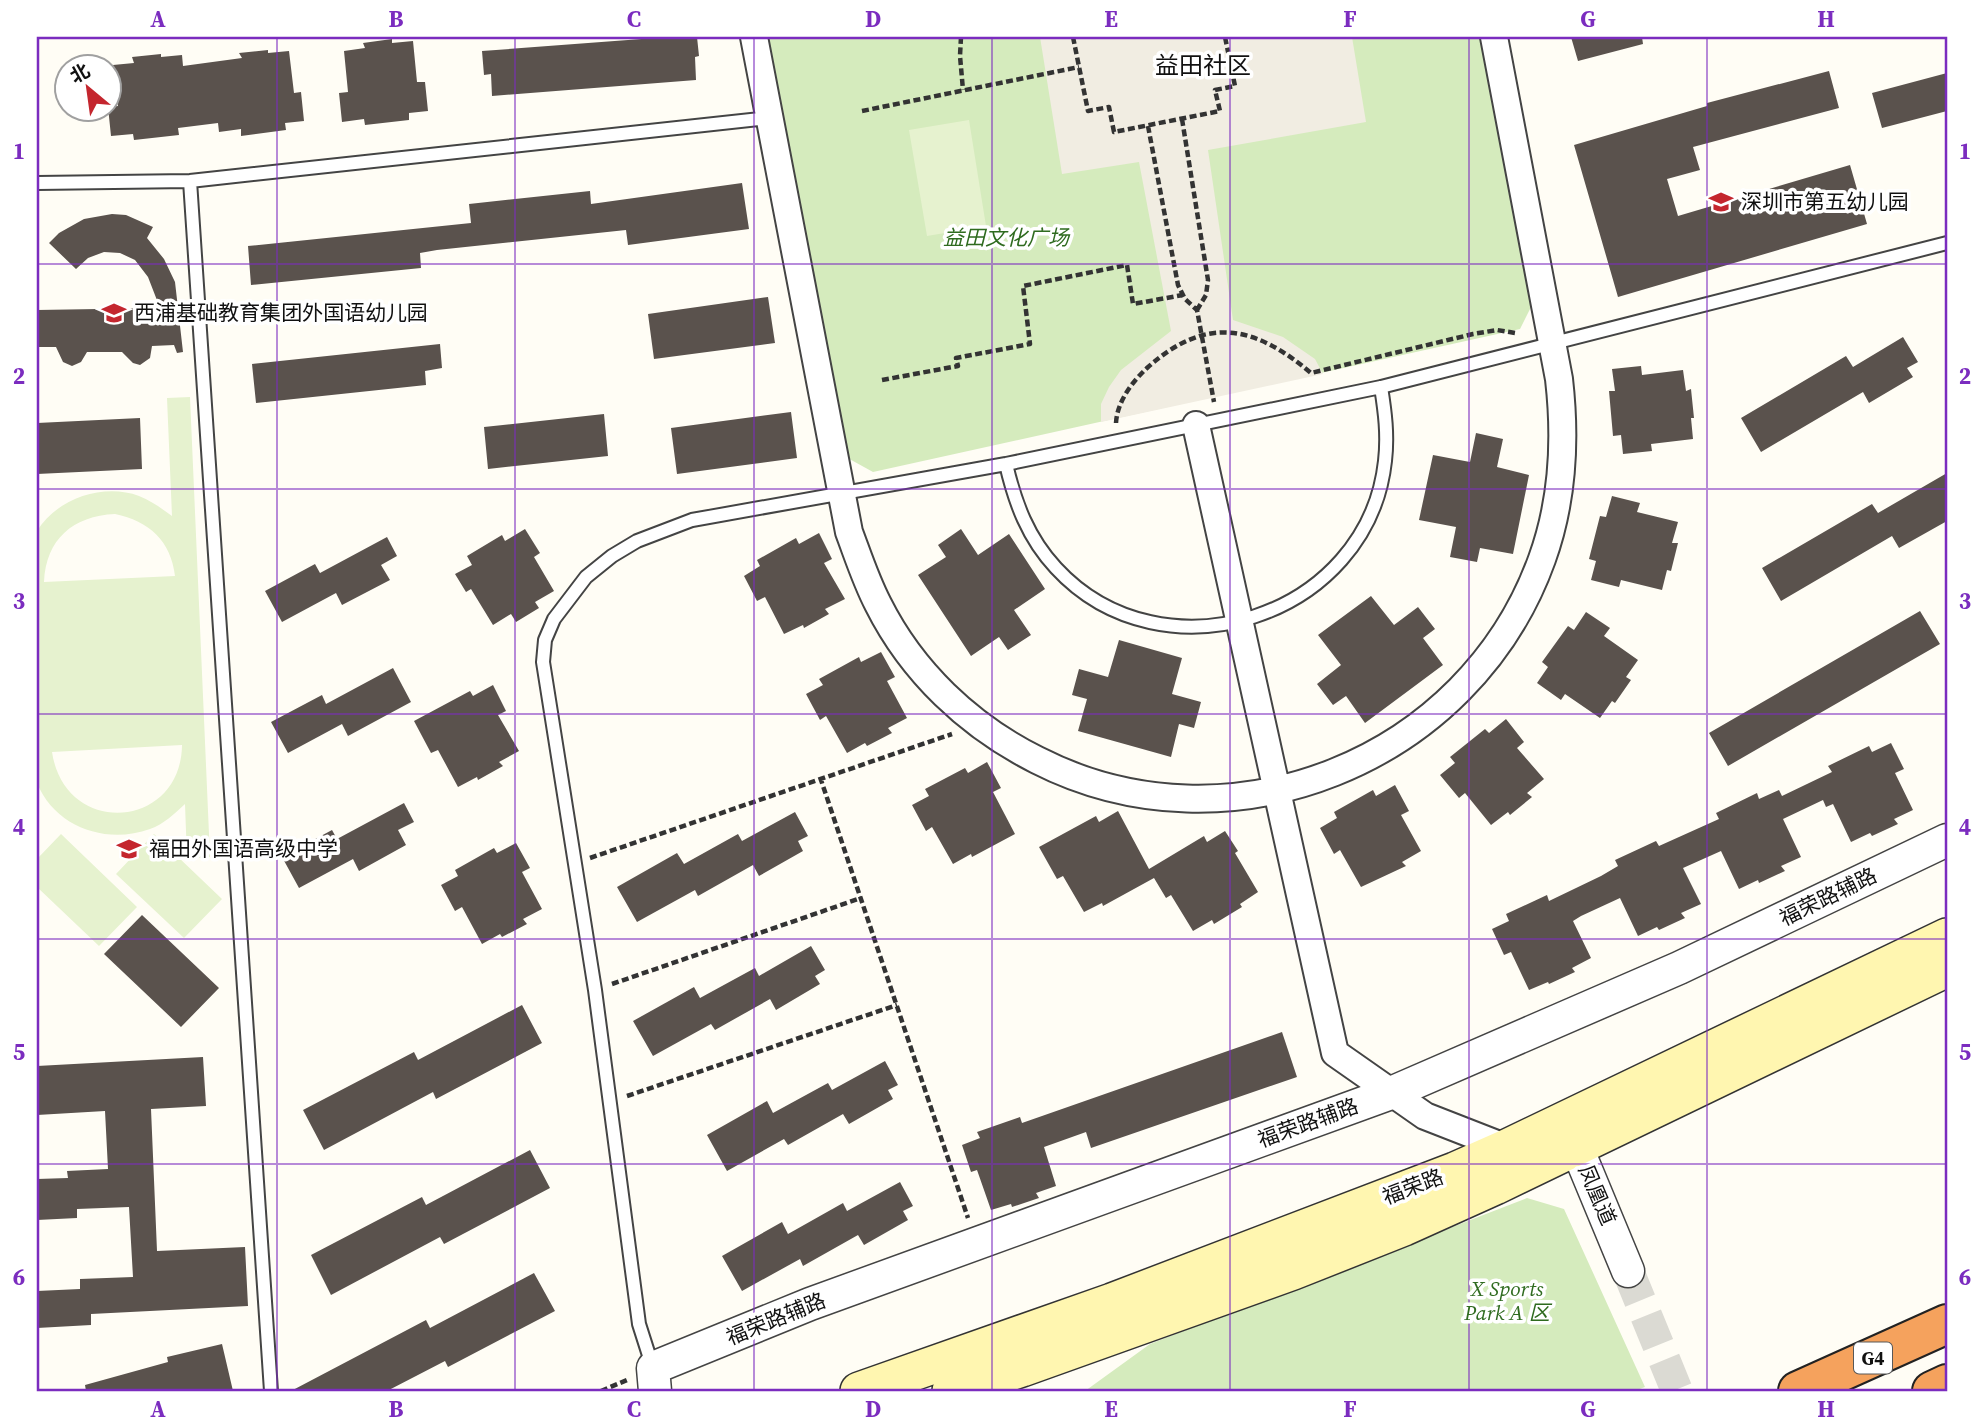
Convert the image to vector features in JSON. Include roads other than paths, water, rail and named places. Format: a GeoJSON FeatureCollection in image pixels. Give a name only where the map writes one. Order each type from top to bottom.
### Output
{"type":"FeatureCollection","features":[{"type":"Feature","properties":{"kind":"highway","name":"G4"},"geometry":{"type":"LineString","coordinates":[[1798,1391],[1947,1324]]}},
{"type":"Feature","properties":{"kind":"highway"},"geometry":{"type":"LineString","coordinates":[[1932,1391],[1947,1384]]}},
{"type":"Feature","properties":{"kind":"main road","name":"福荣路"},"geometry":{"type":"LineString","coordinates":[[951,1391],[1293,1271],[1404,1227],[1571,1133],[1947,937]]}},
{"type":"Feature","properties":{"kind":"main road","name":"福荣路"},"geometry":{"type":"LineString","coordinates":[[859,1391],[1112,1302],[1294,1234],[1507,1148],[1571,1133],[1947,968]]}},
{"type":"Feature","properties":{"kind":"street"},"geometry":{"type":"LineString","coordinates":[[754,37],[841,493],[858,557],[878,605],[921,670],[948,699],[978,725],[1016,750],[1056,770],[1098,785],[1143,795],[1187,800],[1233,798],[1277,791],[1313,781],[1380,752],[1410,732],[1466,684],[1490,655],[1528,593],[1542,559],[1560,488],[1563,415],[1552,343],[1494,37]]}},
{"type":"Feature","properties":{"kind":"street"},"geometry":{"type":"LineString","coordinates":[[1206,423],[1240,622],[1335,1053],[1425,1116],[1507,1148]]}},
{"type":"Feature","properties":{"kind":"street","name":"福荣路辅路"},"geometry":{"type":"LineString","coordinates":[[654,1380],[810,1304],[1391,1093],[1679,968],[1947,840]]}},
{"type":"Feature","properties":{"kind":"street","name":"凤凰道"},"geometry":{"type":"LineString","coordinates":[[1571,1133],[1628,1271]]}},
{"type":"Feature","properties":{"kind":"lane"},"geometry":{"type":"LineString","coordinates":[[37,183],[190,181],[769,118]]}},
{"type":"Feature","properties":{"kind":"lane"},"geometry":{"type":"LineString","coordinates":[[190,181],[271,1391]]}},
{"type":"Feature","properties":{"kind":"lane"},"geometry":{"type":"LineString","coordinates":[[654,1380],[639,1324],[595,990],[542,662],[545,640],[554,619],[586,576],[612,556],[662,530],[692,520],[1006,464],[1381,387],[1947,243]]}},
{"type":"Feature","properties":{"kind":"lane"},"geometry":{"type":"LineString","coordinates":[[1006,464],[1015,501],[1032,537],[1056,569],[1087,595],[1122,614],[1160,625],[1200,628],[1240,622],[1276,610],[1308,590],[1337,565],[1360,534],[1376,499],[1385,462],[1387,424],[1381,387]]}},
{"type":"Feature","properties":{"kind":"tunnel"},"geometry":{"type":"LineString","coordinates":[[1628,1271],[1677,1391]]}},
{"type":"Feature","properties":{"kind":"place","name":"深圳市第五幼儿园"},"geometry":{"type":"Point","coordinates":[1721,202]}},
{"type":"Feature","properties":{"kind":"place","name":"西浦基础教育集团外国语幼儿园"},"geometry":{"type":"Point","coordinates":[114,313]}},
{"type":"Feature","properties":{"kind":"place","name":"福田外国语高级中学"},"geometry":{"type":"Point","coordinates":[129,849]}},
{"type":"Feature","properties":{"kind":"district","name":"益田社区"},"geometry":{"type":"Point","coordinates":[1203,66]}},
{"type":"Feature","properties":{"kind":"park label","name":"益田文化广场"},"geometry":{"type":"Point","coordinates":[1006,238]}},
{"type":"Feature","properties":{"kind":"park label","name":"X Sports Park A 区"},"geometry":{"type":"Point","coordinates":[1507,1301]}}]}
